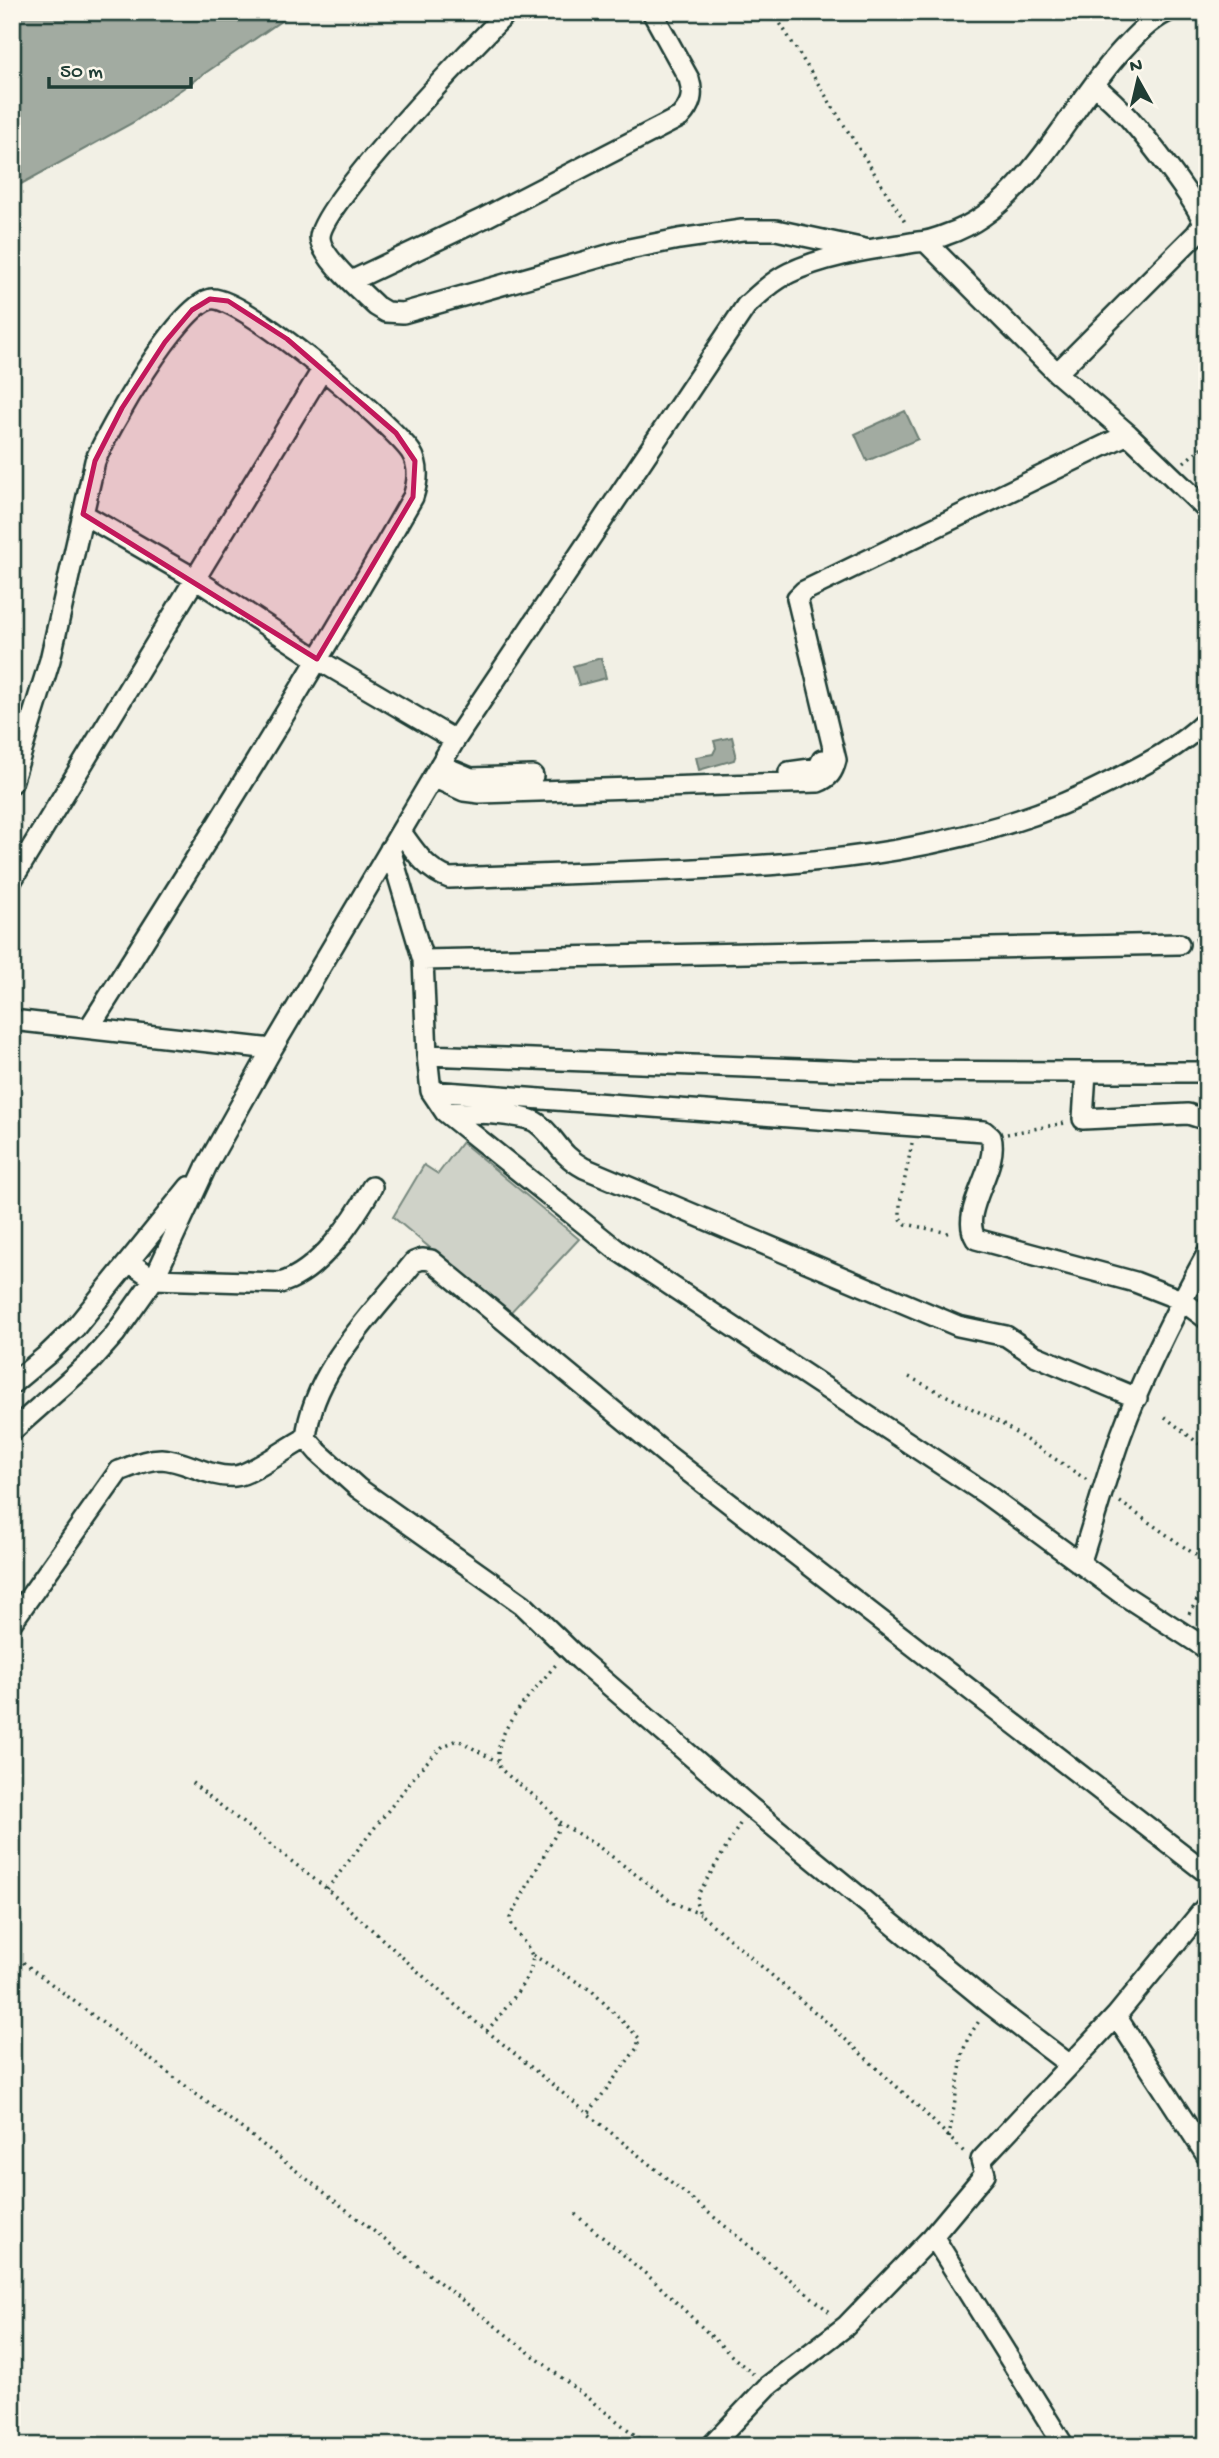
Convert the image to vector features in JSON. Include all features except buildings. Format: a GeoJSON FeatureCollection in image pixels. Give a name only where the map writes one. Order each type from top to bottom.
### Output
{"type":"FeatureCollection","features":[{"type":"Feature","properties":{"kind":"street"},"geometry":{"type":"LineString","coordinates":[[508,12],[402,124],[346,190],[322,229],[320,237],[325,252],[376,306],[395,313],[629,249],[742,230],[776,230],[872,250]]}},
{"type":"Feature","properties":{"kind":"street"},"geometry":{"type":"LineString","coordinates":[[351,281],[484,218],[680,117],[688,109],[693,91],[690,79],[652,12]]}},
{"type":"Feature","properties":{"kind":"street"},"geometry":{"type":"LineString","coordinates":[[12,1430],[90,1362],[122,1325],[154,1279],[208,1165],[272,1049],[455,740],[746,306],[764,289],[788,273],[812,263],[922,242],[959,231],[990,212],[1028,173],[1105,68],[1140,30],[1167,12]]}},
{"type":"Feature","properties":{"kind":"street"},"geometry":{"type":"LineString","coordinates":[[1057,373],[1203,224],[1202,215],[1130,119],[1094,85]]}},
{"type":"Feature","properties":{"kind":"street"},"geometry":{"type":"LineString","coordinates":[[922,242],[1057,373],[1122,429],[1207,510]]}},
{"type":"Feature","properties":{"kind":"street"},"geometry":{"type":"LineString","coordinates":[[12,783],[50,660],[95,461],[105,437],[165,342],[200,304],[210,299],[228,301],[287,339],[396,433],[412,452],[418,473],[413,497],[317,659],[89,1028]]}},
{"type":"Feature","properties":{"kind":"street"},"geometry":{"type":"LineString","coordinates":[[12,880],[322,370]]}},
{"type":"Feature","properties":{"kind":"street"},"geometry":{"type":"LineString","coordinates":[[1058,455],[1122,429]]}},
{"type":"Feature","properties":{"kind":"street"},"geometry":{"type":"LineString","coordinates":[[437,771],[464,791],[480,793],[782,784],[826,779],[836,760],[796,602],[800,594],[1122,429]]}},
{"type":"Feature","properties":{"kind":"street"},"geometry":{"type":"LineString","coordinates":[[83,514],[194,578],[317,659],[455,740]]}},
{"type":"Feature","properties":{"kind":"street"},"geometry":{"type":"LineString","coordinates":[[401,832],[430,867],[449,878],[762,866],[865,856],[932,845],[977,834],[1078,799],[1177,747],[1207,720]]}},
{"type":"Feature","properties":{"kind":"street"},"geometry":{"type":"LineString","coordinates":[[782,784],[785,774],[818,768],[821,760]]}},
{"type":"Feature","properties":{"kind":"street"},"geometry":{"type":"LineString","coordinates":[[437,771],[471,778],[533,776]]}},
{"type":"Feature","properties":{"kind":"street"},"geometry":{"type":"LineString","coordinates":[[390,849],[423,960],[431,1091],[445,1112],[617,1250],[986,1494],[1122,1594],[1207,1649]]}},
{"type":"Feature","properties":{"kind":"street"},"geometry":{"type":"LineString","coordinates":[[423,960],[1179,944]]}},
{"type":"Feature","properties":{"kind":"street"},"geometry":{"type":"LineString","coordinates":[[12,1020],[272,1049]]}},
{"type":"Feature","properties":{"kind":"street"},"geometry":{"type":"LineString","coordinates":[[427,1055],[840,1071],[1207,1072]]}},
{"type":"Feature","properties":{"kind":"street"},"geometry":{"type":"LineString","coordinates":[[1086,1072],[1083,1119],[1188,1114],[1207,1120]]}},
{"type":"Feature","properties":{"kind":"street"},"geometry":{"type":"LineString","coordinates":[[431,1091],[984,1131],[991,1137],[991,1156],[973,1211],[971,1226],[976,1239],[1135,1282],[1181,1300],[1207,1320]]}},
{"type":"Feature","properties":{"kind":"street"},"geometry":{"type":"LineString","coordinates":[[445,1112],[515,1116],[535,1121],[560,1152],[584,1168],[958,1326],[1006,1336],[1034,1355],[1137,1398]]}},
{"type":"Feature","properties":{"kind":"street"},"geometry":{"type":"LineString","coordinates":[[12,1384],[75,1328],[208,1165]]}},
{"type":"Feature","properties":{"kind":"street"},"geometry":{"type":"LineString","coordinates":[[129,1262],[154,1279],[280,1283],[293,1279],[325,1252],[360,1209],[372,1187]]}},
{"type":"Feature","properties":{"kind":"street"},"geometry":{"type":"LineString","coordinates":[[1080,1564],[1121,1434],[1181,1300],[1207,1254]]}},
{"type":"Feature","properties":{"kind":"street"},"geometry":{"type":"LineString","coordinates":[[1070,2065],[990,2004],[750,1807],[569,1649],[522,1604],[358,1488],[318,1452],[306,1438],[308,1421],[338,1357],[414,1262],[431,1260],[667,1455],[1207,1873]]}},
{"type":"Feature","properties":{"kind":"street"},"geometry":{"type":"LineString","coordinates":[[12,1622],[120,1471],[145,1461],[159,1459],[218,1475],[236,1476],[252,1471],[287,1447],[306,1438]]}},
{"type":"Feature","properties":{"kind":"street"},"geometry":{"type":"LineString","coordinates":[[711,2446],[768,2386],[846,2326],[933,2236],[985,2174],[981,2160],[1116,2015],[1207,1905]]}},
{"type":"Feature","properties":{"kind":"street"},"geometry":{"type":"LineString","coordinates":[[1116,2015],[1207,2156]]}},
{"type":"Feature","properties":{"kind":"street"},"geometry":{"type":"LineString","coordinates":[[933,2236],[1063,2446]]}},
{"type":"Feature","properties":{"kind":"path"},"geometry":{"type":"LineString","coordinates":[[773,12],[922,242]]}},
{"type":"Feature","properties":{"kind":"path"},"geometry":{"type":"LineString","coordinates":[[1170,473],[1207,443]]}},
{"type":"Feature","properties":{"kind":"path"},"geometry":{"type":"LineString","coordinates":[[991,1137],[1083,1119]]}},
{"type":"Feature","properties":{"kind":"path"},"geometry":{"type":"LineString","coordinates":[[916,1125],[900,1203],[900,1218],[906,1224],[976,1239]]}},
{"type":"Feature","properties":{"kind":"path"},"geometry":{"type":"LineString","coordinates":[[909,1377],[999,1422],[1207,1563]]}},
{"type":"Feature","properties":{"kind":"path"},"geometry":{"type":"LineString","coordinates":[[1165,1417],[1207,1450]]}},
{"type":"Feature","properties":{"kind":"path"},"geometry":{"type":"LineString","coordinates":[[1180,1631],[1207,1582]]}},
{"type":"Feature","properties":{"kind":"path"},"geometry":{"type":"LineString","coordinates":[[569,1649],[506,1728],[497,1751],[500,1768],[551,1811],[559,1822],[599,1847],[674,1903],[700,1914],[830,2025],[985,2174]]}},
{"type":"Feature","properties":{"kind":"path"},"geometry":{"type":"LineString","coordinates":[[327,1889],[422,1767],[443,1746],[458,1740],[498,1762]]}},
{"type":"Feature","properties":{"kind":"path"},"geometry":{"type":"LineString","coordinates":[[192,1783],[327,1889],[454,2004],[846,2326]]}},
{"type":"Feature","properties":{"kind":"path"},"geometry":{"type":"LineString","coordinates":[[700,1914],[696,1902],[699,1893],[750,1807]]}},
{"type":"Feature","properties":{"kind":"path"},"geometry":{"type":"LineString","coordinates":[[559,1822],[554,1840],[510,1918],[512,1926],[531,1954],[592,1991],[639,2038],[637,2048],[588,2113]]}},
{"type":"Feature","properties":{"kind":"path"},"geometry":{"type":"LineString","coordinates":[[12,1954],[262,2144],[649,2446]]}},
{"type":"Feature","properties":{"kind":"path"},"geometry":{"type":"LineString","coordinates":[[487,2031],[531,1970],[531,1954]]}},
{"type":"Feature","properties":{"kind":"path"},"geometry":{"type":"LineString","coordinates":[[949,2137],[968,2038],[990,2004]]}},
{"type":"Feature","properties":{"kind":"path"},"geometry":{"type":"LineString","coordinates":[[575,2214],[653,2280],[733,2357],[768,2386]]}},
{"type":"Feature","properties":{"kind":"highlighted area"},"geometry":{"type":"Polygon","coordinates":[[[210,299],[228,301],[287,339],[396,433],[415,461],[413,497],[317,659],[83,514],[95,461],[122,408],[165,342],[192,310],[210,299]]]}},
{"type":"Feature","properties":{"kind":"shaded area"},"geometry":{"type":"Polygon","coordinates":[[[12,12],[294,12],[134,122],[12,189],[12,12]]]}},
{"type":"Feature","properties":{"kind":"shaded area"},"geometry":{"type":"Polygon","coordinates":[[[905,411],[918,439],[867,461],[855,434],[905,411]]]}},
{"type":"Feature","properties":{"kind":"shaded area"},"geometry":{"type":"Polygon","coordinates":[[[601,658],[606,678],[579,685],[573,666],[601,658]]]}},
{"type":"Feature","properties":{"kind":"shaded area"},"geometry":{"type":"Polygon","coordinates":[[[732,737],[736,754],[734,760],[699,770],[696,757],[713,754],[716,748],[714,741],[732,737]]]}},
{"type":"Feature","properties":{"kind":"shaded area"},"geometry":{"type":"Polygon","coordinates":[[[462,1142],[579,1239],[509,1314],[393,1217],[424,1165],[438,1174],[462,1142]]]}}]}
